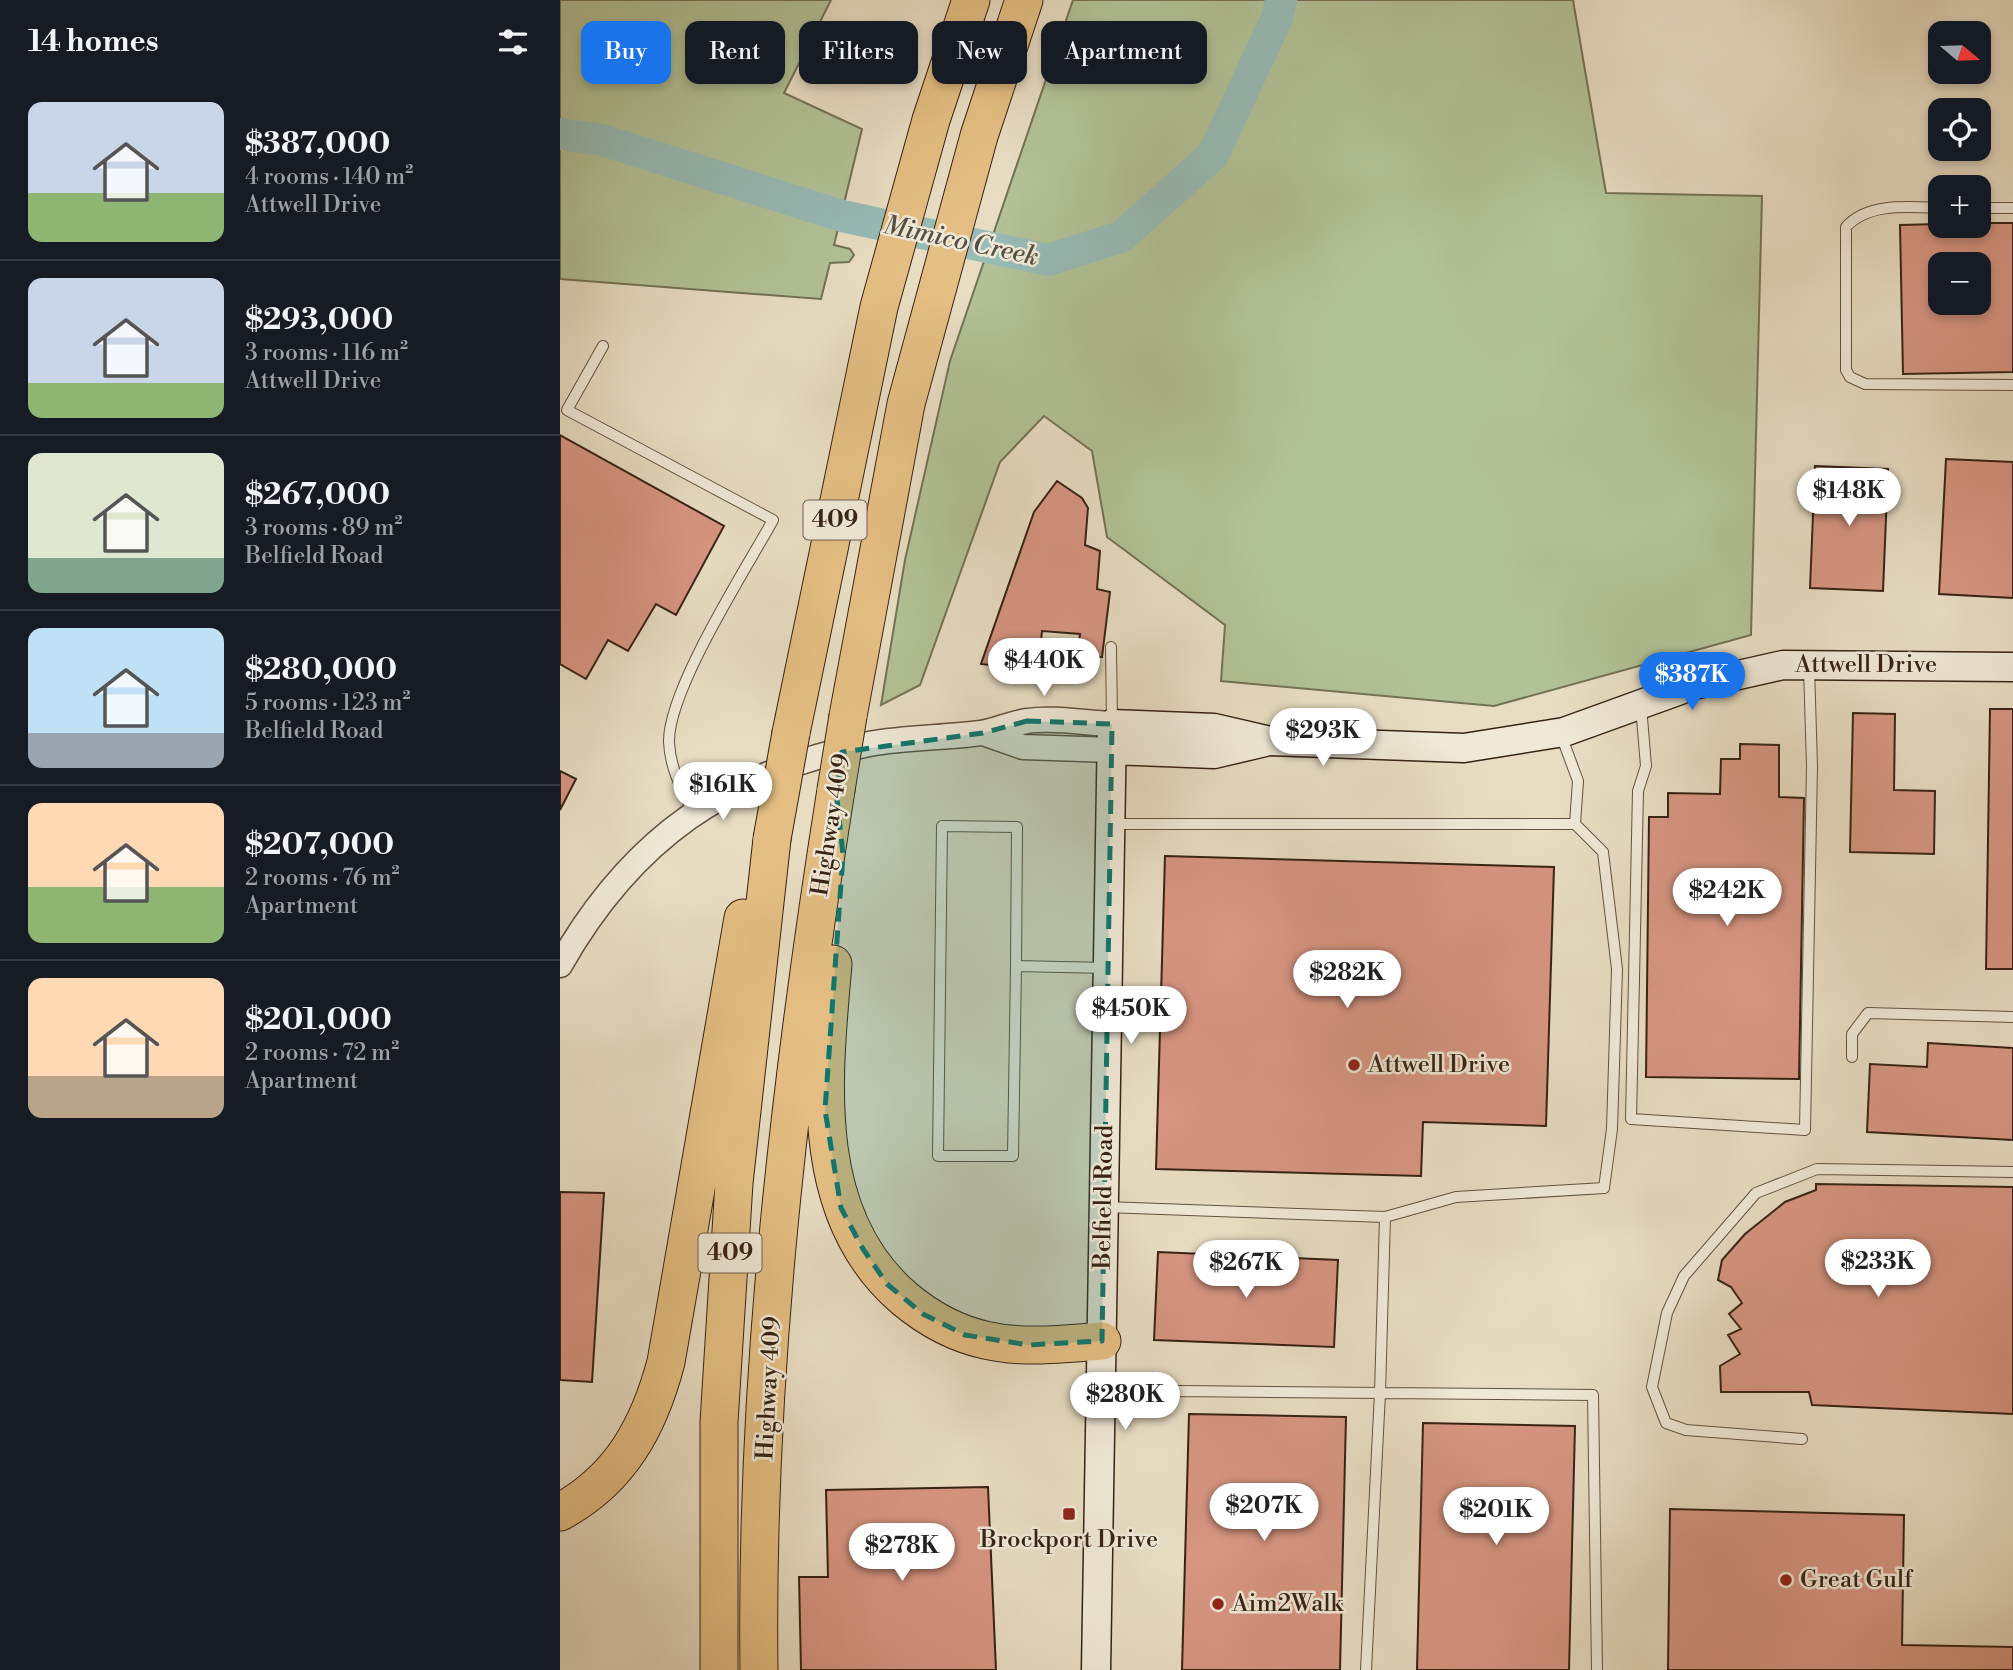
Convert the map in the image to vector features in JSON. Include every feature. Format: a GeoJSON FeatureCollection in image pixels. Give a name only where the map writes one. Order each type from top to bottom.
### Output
{"type":"FeatureCollection","features":[{"type":"Feature","properties":{"kind":"highway","name":"Highway 409"},"geometry":{"type":"LineString","coordinates":[[719,1670],[719,1422],[733,1196],[772,839],[791,733],[879,307],[931,120],[971,0]]}},
{"type":"Feature","properties":{"kind":"highway","name":"Highway 409"},"geometry":{"type":"LineString","coordinates":[[760,1670],[768,1371],[787,1152],[809,958],[836,790],[906,404],[979,136],[1024,0]]}},
{"type":"Feature","properties":{"kind":"highway"},"geometry":{"type":"LineString","coordinates":[[836,790],[842,855],[826,1045],[825,1110],[831,1165],[841,1208],[863,1249],[887,1284],[943,1326],[986,1341],[1013,1344],[1045,1346],[1102,1341]]}},
{"type":"Feature","properties":{"kind":"highway"},"geometry":{"type":"LineString","coordinates":[[560,1512],[596,1488],[621,1462],[641,1432],[656,1399],[666,1362],[745,903],[772,839]]}},
{"type":"Feature","properties":{"kind":"main road","name":"Attwell Drive"},"geometry":{"type":"LineString","coordinates":[[1112,737],[1214,754],[1269,741],[1464,748],[1560,733],[1748,670],[1808,663],[2013,667]]}},
{"type":"Feature","properties":{"kind":"main road","name":"Belfield Road"},"geometry":{"type":"LineString","coordinates":[[1096,1670],[1112,737]]}},
{"type":"Feature","properties":{"kind":"street","name":"Attwell Drive"},"geometry":{"type":"LineString","coordinates":[[560,965],[598,904],[630,866],[693,812],[742,784],[869,744],[922,737],[983,733],[1023,747],[1112,737]]}},
{"type":"Feature","properties":{"kind":"lane"},"geometry":{"type":"LineString","coordinates":[[1928,208],[1878,210],[1854,218],[1846,227],[1846,370],[1850,377],[1865,384],[2013,385]]}},
{"type":"Feature","properties":{"kind":"lane"},"geometry":{"type":"LineString","coordinates":[[1991,208],[2013,208]]}},
{"type":"Feature","properties":{"kind":"lane"},"geometry":{"type":"LineString","coordinates":[[603,346],[567,410],[774,520],[701,651],[673,717],[670,756],[693,812]]}},
{"type":"Feature","properties":{"kind":"lane"},"geometry":{"type":"LineString","coordinates":[[1111,647],[1112,737]]}},
{"type":"Feature","properties":{"kind":"lane"},"geometry":{"type":"LineString","coordinates":[[1641,704],[1647,766],[1638,790],[1631,1119],[1805,1130],[1812,766],[1808,663]]}},
{"type":"Feature","properties":{"kind":"lane"},"geometry":{"type":"LineString","coordinates":[[1560,733],[1578,781],[1574,824]]}},
{"type":"Feature","properties":{"kind":"lane"},"geometry":{"type":"LineString","coordinates":[[1104,1207],[1385,1217],[1456,1197],[1604,1188],[1612,1129],[1617,969],[1603,852],[1574,824],[1110,824]]}},
{"type":"Feature","properties":{"kind":"lane"},"geometry":{"type":"LineString","coordinates":[[942,826],[1017,827],[1016,966],[1013,1156],[938,1156],[942,826]]}},
{"type":"Feature","properties":{"kind":"lane"},"geometry":{"type":"LineString","coordinates":[[1016,966],[1108,968]]}},
{"type":"Feature","properties":{"kind":"lane"},"geometry":{"type":"LineString","coordinates":[[1852,1057],[1852,1034],[1868,1013],[2013,1017]]}},
{"type":"Feature","properties":{"kind":"lane"},"geometry":{"type":"LineString","coordinates":[[1802,1438],[1686,1430],[1666,1423],[1652,1387],[1667,1313],[1684,1276],[1756,1193],[1817,1169],[2013,1172]]}},
{"type":"Feature","properties":{"kind":"lane"},"geometry":{"type":"LineString","coordinates":[[1366,1670],[1380,1393],[1385,1217]]}},
{"type":"Feature","properties":{"kind":"lane"},"geometry":{"type":"LineString","coordinates":[[1101,1406],[1154,1403],[1179,1391],[1593,1395],[1597,1670]]}},
{"type":"Feature","properties":{"kind":"highlighted area"},"geometry":{"type":"Polygon","coordinates":[[[1027,721],[1112,724],[1102,1341],[1029,1345],[965,1335],[923,1314],[887,1284],[863,1249],[841,1208],[825,1110],[843,855],[836,790],[842,752],[983,733],[1027,721]]]}},
{"type":"Feature","properties":{"kind":"green space"},"geometry":{"type":"Polygon","coordinates":[[[560,0],[831,0],[820,21],[799,21],[799,63],[784,93],[862,129],[834,245],[850,249],[854,255],[849,262],[830,263],[821,299],[560,279],[560,0]]]}},
{"type":"Feature","properties":{"kind":"green space"},"geometry":{"type":"Polygon","coordinates":[[[1073,0],[1573,0],[1606,193],[1762,196],[1751,635],[1494,706],[1221,681],[1225,625],[1107,537],[1092,451],[1044,416],[1000,462],[920,685],[881,705],[905,560],[950,361],[1044,84],[1207,84],[1207,21],[1066,21],[1073,0]]]}},
{"type":"Feature","properties":{"kind":"building"},"geometry":{"type":"Polygon","coordinates":[[[1991,223],[2013,223],[2013,372],[1903,374],[1900,225],[1928,224],[1928,238],[1991,238],[1991,223]]]}},
{"type":"Feature","properties":{"kind":"building"},"geometry":{"type":"Polygon","coordinates":[[[560,435],[724,526],[676,615],[656,604],[628,651],[608,640],[586,679],[560,664],[560,435]]]}},
{"type":"Feature","properties":{"kind":"building"},"geometry":{"type":"Polygon","coordinates":[[[1946,459],[2013,462],[2013,598],[1939,594],[1946,459]]]}},
{"type":"Feature","properties":{"kind":"building"},"geometry":{"type":"Polygon","coordinates":[[[1815,466],[1888,469],[1883,591],[1810,588],[1815,466]]]}},
{"type":"Feature","properties":{"kind":"building"},"geometry":{"type":"Polygon","coordinates":[[[1057,481],[1082,498],[1088,508],[1085,545],[1100,551],[1097,589],[1110,592],[1102,657],[1077,657],[1080,634],[1042,631],[1038,671],[981,664],[1034,512],[1057,481]]]}},
{"type":"Feature","properties":{"kind":"building"},"geometry":{"type":"Polygon","coordinates":[[[1990,709],[2013,709],[2013,969],[1986,969],[1990,709]]]}},
{"type":"Feature","properties":{"kind":"building"},"geometry":{"type":"Polygon","coordinates":[[[1853,713],[1895,714],[1894,790],[1935,791],[1934,854],[1850,852],[1853,713]]]}},
{"type":"Feature","properties":{"kind":"building"},"geometry":{"type":"Polygon","coordinates":[[[1740,744],[1779,745],[1779,797],[1804,798],[1799,1079],[1646,1077],[1649,817],[1668,817],[1668,793],[1720,794],[1721,759],[1740,759],[1740,744]]]}},
{"type":"Feature","properties":{"kind":"building"},"geometry":{"type":"Polygon","coordinates":[[[560,771],[576,779],[560,810],[560,771]]]}},
{"type":"Feature","properties":{"kind":"building","name":"Attwell Drive"},"geometry":{"type":"Polygon","coordinates":[[[1165,856],[1554,867],[1546,1126],[1423,1122],[1421,1176],[1156,1169],[1165,856]]]}},
{"type":"Feature","properties":{"kind":"building"},"geometry":{"type":"Polygon","coordinates":[[[1928,1043],[2013,1048],[2013,1140],[1867,1132],[1870,1064],[1927,1067],[1928,1043]]]}},
{"type":"Feature","properties":{"kind":"building"},"geometry":{"type":"Polygon","coordinates":[[[1816,1184],[2013,1187],[2013,1414],[1812,1405],[1809,1392],[1721,1392],[1720,1366],[1740,1354],[1728,1335],[1741,1329],[1729,1314],[1742,1303],[1731,1287],[1718,1280],[1722,1260],[1745,1234],[1785,1202],[1816,1190],[1816,1184]]]}},
{"type":"Feature","properties":{"kind":"building"},"geometry":{"type":"Polygon","coordinates":[[[560,1192],[604,1193],[592,1382],[560,1380],[560,1192]]]}},
{"type":"Feature","properties":{"kind":"building"},"geometry":{"type":"Polygon","coordinates":[[[1158,1252],[1338,1260],[1334,1347],[1154,1340],[1158,1252]]]}},
{"type":"Feature","properties":{"kind":"building"},"geometry":{"type":"Polygon","coordinates":[[[1189,1414],[1346,1417],[1340,1670],[1182,1670],[1189,1414]]]}},
{"type":"Feature","properties":{"kind":"building"},"geometry":{"type":"Polygon","coordinates":[[[1423,1423],[1575,1426],[1569,1670],[1417,1670],[1423,1423]]]}},
{"type":"Feature","properties":{"kind":"building"},"geometry":{"type":"Polygon","coordinates":[[[988,1487],[996,1670],[801,1670],[799,1577],[828,1577],[826,1490],[988,1487]]]}},
{"type":"Feature","properties":{"kind":"building","name":"Great Gulf"},"geometry":{"type":"Polygon","coordinates":[[[1670,1509],[1904,1515],[1902,1645],[2013,1647],[2013,1670],[1668,1670],[1670,1509]]]}},
{"type":"Feature","properties":{"kind":"waterway","name":"Mimico Creek"},"geometry":{"type":"LineString","coordinates":[[560,134],[602,140],[842,216],[1048,260],[1121,237],[1213,155],[1277,18],[1281,0]]}},
{"type":"Feature","properties":{"kind":"place","name":"Attwell Drive"},"geometry":{"type":"Point","coordinates":[1354,1065]}},
{"type":"Feature","properties":{"kind":"place","name":"Brockport Drive"},"geometry":{"type":"Point","coordinates":[1069,1514]}},
{"type":"Feature","properties":{"kind":"place","name":"Great Gulf"},"geometry":{"type":"Point","coordinates":[1786,1580]}},
{"type":"Feature","properties":{"kind":"place","name":"Aim2Walk"},"geometry":{"type":"Point","coordinates":[1218,1604]}}]}
